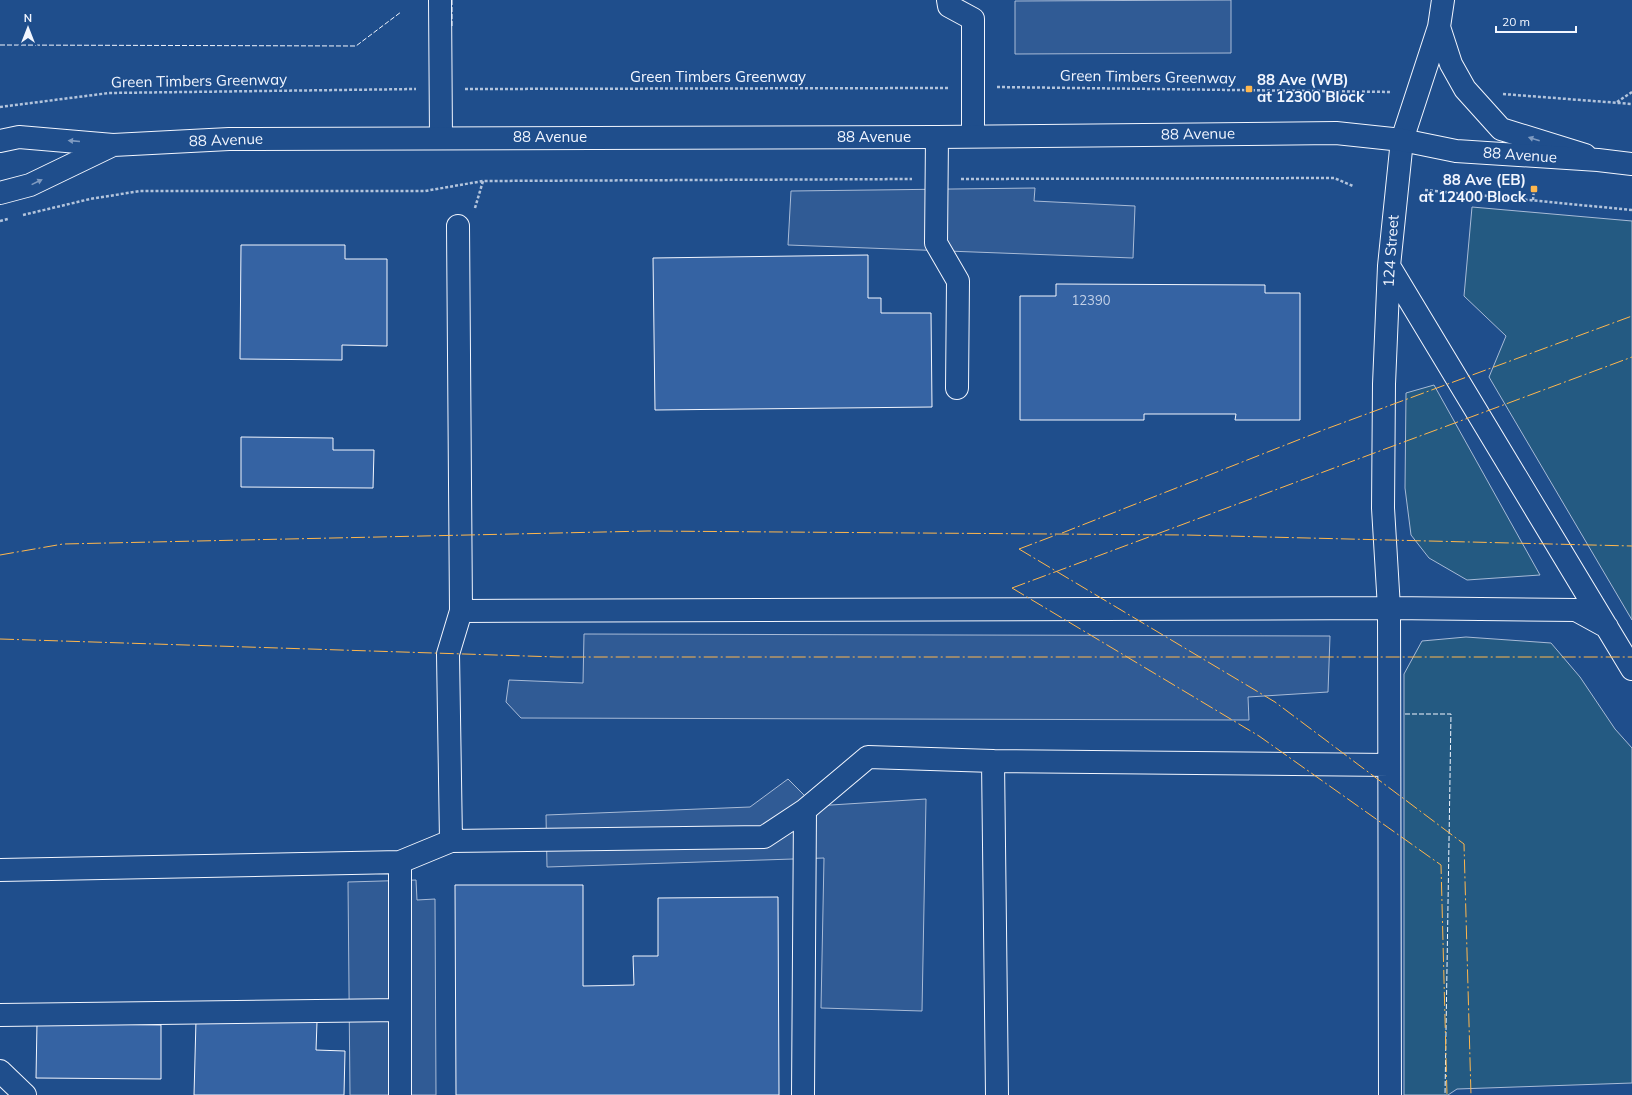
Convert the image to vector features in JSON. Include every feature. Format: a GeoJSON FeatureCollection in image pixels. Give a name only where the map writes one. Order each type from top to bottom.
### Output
{"type":"FeatureCollection","features":[{"type":"Feature","properties":{"kind":"main road"},"geometry":{"type":"LineString","coordinates":[[440,0],[441,137]]}},
{"type":"Feature","properties":{"kind":"main road"},"geometry":{"type":"LineString","coordinates":[[948,0],[949,6],[973,19],[974,136]]}},
{"type":"Feature","properties":{"kind":"main road","name":"124 Street"},"geometry":{"type":"LineString","coordinates":[[1390,1095],[1389,608],[1383,508],[1384,384],[1389,266],[1402,140],[1439,27],[1443,0]]}},
{"type":"Feature","properties":{"kind":"main road"},"geometry":{"type":"LineString","coordinates":[[1439,27],[1451,64],[1465,89],[1501,129],[1598,160]]}},
{"type":"Feature","properties":{"kind":"main road","name":"88 Avenue"},"geometry":{"type":"LineString","coordinates":[[0,142],[19,137],[113,145],[229,138],[937,137],[1336,133],[1402,140],[1456,151],[1598,160],[1632,164]]}},
{"type":"Feature","properties":{"kind":"main road"},"geometry":{"type":"LineString","coordinates":[[937,137],[936,243],[958,281],[957,388]]}},
{"type":"Feature","properties":{"kind":"main road","name":"88 Avenue"},"geometry":{"type":"LineString","coordinates":[[0,193],[30,185],[113,145]]}},
{"type":"Feature","properties":{"kind":"main road"},"geometry":{"type":"LineString","coordinates":[[451,841],[448,654],[461,611],[458,226]]}},
{"type":"Feature","properties":{"kind":"main road"},"geometry":{"type":"LineString","coordinates":[[1389,266],[1632,669]]}},
{"type":"Feature","properties":{"kind":"main road"},"geometry":{"type":"LineString","coordinates":[[461,611],[1389,608],[1576,610],[1607,627]]}},
{"type":"Feature","properties":{"kind":"main road"},"geometry":{"type":"LineString","coordinates":[[0,870],[400,862],[451,841],[764,838],[805,810],[868,757],[993,761],[1389,765]]}},
{"type":"Feature","properties":{"kind":"main road"},"geometry":{"type":"LineString","coordinates":[[993,761],[997,1095]]}},
{"type":"Feature","properties":{"kind":"main road"},"geometry":{"type":"LineString","coordinates":[[803,1095],[805,810]]}},
{"type":"Feature","properties":{"kind":"main road"},"geometry":{"type":"LineString","coordinates":[[400,862],[400,1095]]}},
{"type":"Feature","properties":{"kind":"main road"},"geometry":{"type":"LineString","coordinates":[[0,1014],[400,1010]]}},
{"type":"Feature","properties":{"kind":"main road"},"geometry":{"type":"LineString","coordinates":[[0,1071],[25,1095]]}},
{"type":"Feature","properties":{"kind":"path","name":"Green Timbers Greenway"},"geometry":{"type":"LineString","coordinates":[[994,87],[1380,92]]}},
{"type":"Feature","properties":{"kind":"path","name":"Green Timbers Greenway"},"geometry":{"type":"LineString","coordinates":[[477,89],[954,88]]}},
{"type":"Feature","properties":{"kind":"path","name":"Green Timbers Greenway"},"geometry":{"type":"LineString","coordinates":[[0,107],[109,93],[398,89]]}},
{"type":"Feature","properties":{"kind":"path"},"geometry":{"type":"LineString","coordinates":[[1616,103],[1632,92]]}},
{"type":"Feature","properties":{"kind":"path"},"geometry":{"type":"LineString","coordinates":[[1497,93],[1632,104]]}},
{"type":"Feature","properties":{"kind":"path"},"geometry":{"type":"LineString","coordinates":[[22,215],[90,199],[140,191],[425,191],[483,182],[1334,178],[1353,186]]}},
{"type":"Feature","properties":{"kind":"path"},"geometry":{"type":"LineString","coordinates":[[1533,200],[1534,189]]}},
{"type":"Feature","properties":{"kind":"path"},"geometry":{"type":"LineString","coordinates":[[1425,190],[1632,210]]}},
{"type":"Feature","properties":{"kind":"path"},"geometry":{"type":"LineString","coordinates":[[0,221],[14,217]]}},
{"type":"Feature","properties":{"kind":"shaded area"},"geometry":{"type":"Polygon","coordinates":[[[1231,0],[1231,53],[1015,54],[1015,1],[1231,0]]]}},
{"type":"Feature","properties":{"kind":"shaded area"},"geometry":{"type":"Polygon","coordinates":[[[1035,188],[1034,201],[1135,206],[1133,258],[788,245],[791,191],[1035,188]]]}},
{"type":"Feature","properties":{"kind":"shaded area"},"geometry":{"type":"Polygon","coordinates":[[[1472,207],[1632,221],[1632,620],[1489,377],[1506,336],[1464,296],[1472,207]]]}},
{"type":"Feature","properties":{"kind":"shaded area"},"geometry":{"type":"Polygon","coordinates":[[[1434,385],[1540,575],[1467,580],[1429,558],[1411,535],[1405,488],[1406,393],[1434,385]]]}},
{"type":"Feature","properties":{"kind":"shaded area"},"geometry":{"type":"Polygon","coordinates":[[[584,634],[1330,636],[1328,692],[1248,697],[1249,720],[521,718],[506,702],[509,680],[583,683],[584,634]]]}},
{"type":"Feature","properties":{"kind":"shaded area"},"geometry":{"type":"Polygon","coordinates":[[[1466,637],[1551,643],[1580,677],[1615,729],[1632,748],[1632,1083],[1457,1089],[1448,1095],[1404,1095],[1404,674],[1422,641],[1466,637]]]}},
{"type":"Feature","properties":{"kind":"shaded area"},"geometry":{"type":"Polygon","coordinates":[[[788,779],[815,806],[926,799],[922,1011],[821,1008],[824,858],[547,867],[546,815],[750,807],[788,779]]]}},
{"type":"Feature","properties":{"kind":"shaded area"},"geometry":{"type":"Polygon","coordinates":[[[416,880],[417,900],[435,899],[436,1095],[350,1095],[348,882],[416,880]]]}},
{"type":"Feature","properties":{"kind":"building"},"geometry":{"type":"Polygon","coordinates":[[[241,245],[345,245],[345,259],[387,259],[387,346],[342,345],[342,360],[240,359],[241,245]]]}},
{"type":"Feature","properties":{"kind":"building"},"geometry":{"type":"Polygon","coordinates":[[[868,255],[868,298],[881,298],[881,313],[931,313],[932,407],[655,410],[653,258],[868,255]]]}},
{"type":"Feature","properties":{"kind":"building"},"geometry":{"type":"Polygon","coordinates":[[[1056,284],[1265,285],[1265,293],[1300,293],[1300,420],[1235,420],[1236,414],[1144,414],[1144,420],[1020,420],[1020,296],[1056,296],[1056,284]]]}},
{"type":"Feature","properties":{"kind":"building"},"geometry":{"type":"Polygon","coordinates":[[[241,437],[333,438],[333,450],[374,450],[373,488],[241,487],[241,437]]]}},
{"type":"Feature","properties":{"kind":"building"},"geometry":{"type":"Polygon","coordinates":[[[455,885],[583,885],[583,986],[634,985],[633,956],[658,956],[658,898],[778,897],[779,1095],[456,1095],[455,885]]]}},
{"type":"Feature","properties":{"kind":"building"},"geometry":{"type":"Polygon","coordinates":[[[196,1020],[317,1022],[316,1050],[345,1051],[344,1095],[194,1095],[196,1020]]]}},
{"type":"Feature","properties":{"kind":"building"},"geometry":{"type":"Polygon","coordinates":[[[37,1023],[161,1025],[161,1079],[36,1078],[37,1023]]]}},
{"type":"Feature","properties":{"kind":"fence"},"geometry":{"type":"LineString","coordinates":[[452,0],[452,26]]}},
{"type":"Feature","properties":{"kind":"fence"},"geometry":{"type":"LineString","coordinates":[[0,45],[356,46],[401,12]]}},
{"type":"Feature","properties":{"kind":"fence"},"geometry":{"type":"LineString","coordinates":[[1405,714],[1451,714],[1445,1095]]}},
{"type":"Feature","properties":{"kind":"power"},"geometry":{"type":"LineString","coordinates":[[1062,533],[1326,429],[1632,316]]}},
{"type":"Feature","properties":{"kind":"power"},"geometry":{"type":"LineString","coordinates":[[1012,588],[1632,357]]}},
{"type":"Feature","properties":{"kind":"power"},"geometry":{"type":"LineString","coordinates":[[0,555],[63,544],[648,531],[1186,535],[1632,546]]}},
{"type":"Feature","properties":{"kind":"power"},"geometry":{"type":"LineString","coordinates":[[1019,549],[1056,535]]}},
{"type":"Feature","properties":{"kind":"power"},"geometry":{"type":"LineString","coordinates":[[1019,549],[1275,702],[1464,844],[1471,1095]]}},
{"type":"Feature","properties":{"kind":"power"},"geometry":{"type":"LineString","coordinates":[[1012,588],[1259,736],[1441,865],[1447,1095]]}},
{"type":"Feature","properties":{"kind":"power"},"geometry":{"type":"LineString","coordinates":[[0,639],[557,657],[1632,657]]}},
{"type":"Feature","properties":{"kind":"place","name":"88 Ave (WB) at 12300 Block"},"geometry":{"type":"Point","coordinates":[1249,89]}},
{"type":"Feature","properties":{"kind":"place","name":"88 Ave (EB) at 12400 Block"},"geometry":{"type":"Point","coordinates":[1534,189]}}]}
